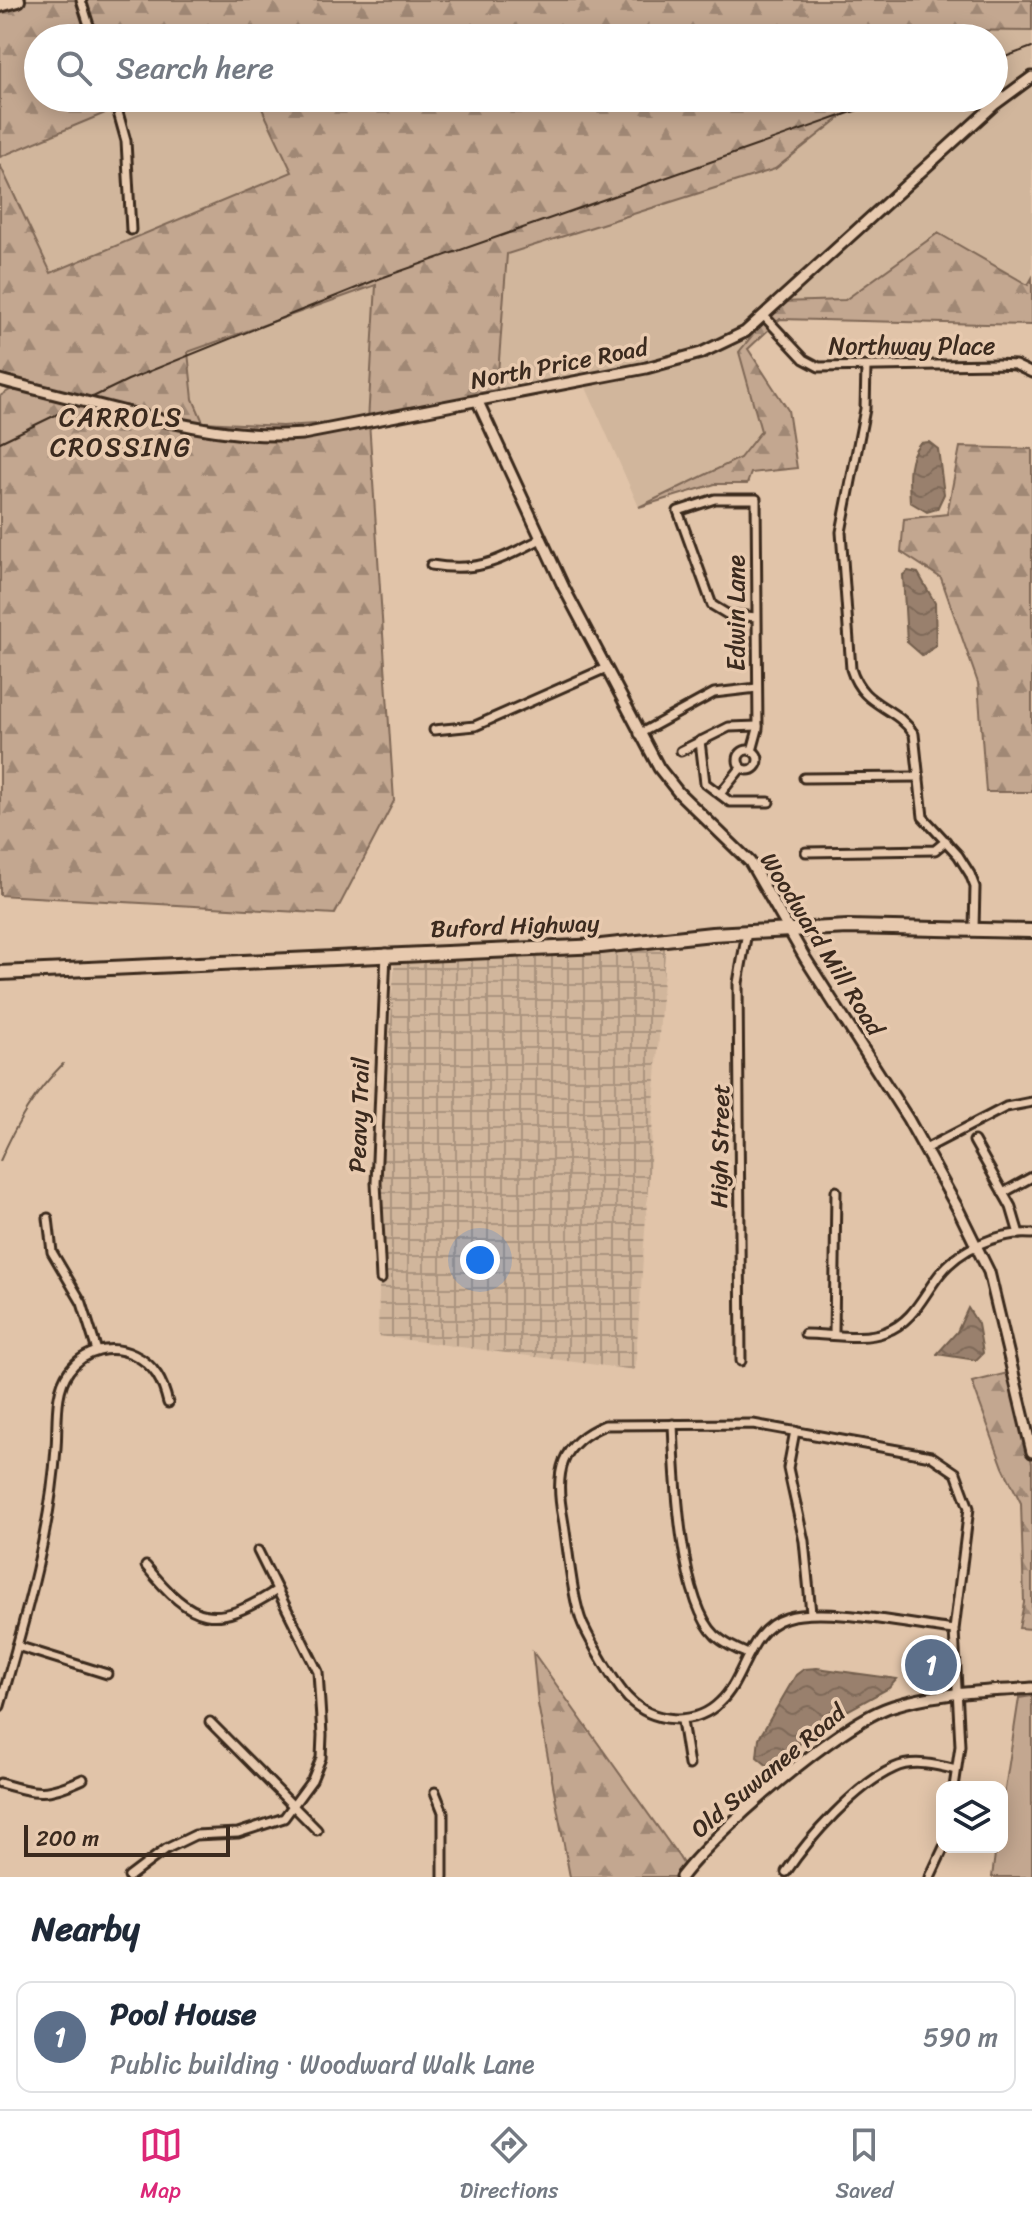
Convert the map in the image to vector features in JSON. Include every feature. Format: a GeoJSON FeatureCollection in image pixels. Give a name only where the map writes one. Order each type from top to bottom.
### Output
{"type":"FeatureCollection","features":[{"type":"Feature","properties":{"kind":"main road"},"geometry":{"type":"LineString","coordinates":[[0,5],[18,0]]}},
{"type":"Feature","properties":{"kind":"main road","name":"Buford Highway"},"geometry":{"type":"LineString","coordinates":[[0,973],[386,953],[601,946],[788,930],[974,928],[1032,931]]}},
{"type":"Feature","properties":{"kind":"street"},"geometry":{"type":"LineString","coordinates":[[81,0],[89,24]]}},
{"type":"Feature","properties":{"kind":"street","name":"North Price Road"},"geometry":{"type":"LineString","coordinates":[[1008,95],[1032,77]]}},
{"type":"Feature","properties":{"kind":"street"},"geometry":{"type":"LineString","coordinates":[[118,112],[126,141],[131,230]]}},
{"type":"Feature","properties":{"kind":"street","name":"North Price Road"},"geometry":{"type":"LineString","coordinates":[[0,380],[216,433],[269,437],[478,402],[687,358],[745,332],[986,112]]}},
{"type":"Feature","properties":{"kind":"street","name":"Northway Place"},"geometry":{"type":"LineString","coordinates":[[764,316],[804,359],[819,367],[997,364],[1015,365],[1032,373]]}},
{"type":"Feature","properties":{"kind":"street"},"geometry":{"type":"LineString","coordinates":[[866,367],[865,409],[841,532],[851,669],[856,686],[865,697],[907,723],[914,734],[923,817],[958,855],[975,887],[974,928]]}},
{"type":"Feature","properties":{"kind":"street","name":"Woodward Mill Road"},"geometry":{"type":"LineString","coordinates":[[478,402],[604,669],[639,734],[678,792],[750,862],[788,930],[925,1149],[989,1272],[1032,1452]]}},
{"type":"Feature","properties":{"kind":"street","name":"Edwin Lane"},"geometry":{"type":"LineString","coordinates":[[752,751],[758,726],[756,499],[715,499],[678,511],[712,605],[727,614],[756,617]]}},
{"type":"Feature","properties":{"kind":"street"},"geometry":{"type":"LineString","coordinates":[[431,565],[458,569],[485,567],[541,539]]}},
{"type":"Feature","properties":{"kind":"street"},"geometry":{"type":"LineString","coordinates":[[434,730],[475,726],[604,669]]}},
{"type":"Feature","properties":{"kind":"street"},"geometry":{"type":"LineString","coordinates":[[639,734],[714,693],[757,688]]}},
{"type":"Feature","properties":{"kind":"street"},"geometry":{"type":"LineString","coordinates":[[681,751],[729,727],[758,726]]}},
{"type":"Feature","properties":{"kind":"street"},"geometry":{"type":"LineString","coordinates":[[700,741],[703,777],[720,794],[739,804],[769,802]]}},
{"type":"Feature","properties":{"kind":"street","name":"Edwin Lane"},"geometry":{"type":"LineString","coordinates":[[720,794],[741,768],[740,754],[752,751]]}},
{"type":"Feature","properties":{"kind":"street","name":"Edwin Lane"},"geometry":{"type":"LineString","coordinates":[[741,768],[749,770],[757,764],[757,755],[752,751]]}},
{"type":"Feature","properties":{"kind":"street"},"geometry":{"type":"LineString","coordinates":[[804,778],[919,777]]}},
{"type":"Feature","properties":{"kind":"street"},"geometry":{"type":"LineString","coordinates":[[806,852],[935,850],[946,841]]}},
{"type":"Feature","properties":{"kind":"street","name":"High Street"},"geometry":{"type":"LineString","coordinates":[[741,1361],[738,983],[747,932]]}},
{"type":"Feature","properties":{"kind":"street","name":"Peavy Trail"},"geometry":{"type":"LineString","coordinates":[[381,1279],[376,1183],[386,953]]}},
{"type":"Feature","properties":{"kind":"street"},"geometry":{"type":"LineString","coordinates":[[925,1149],[1006,1107],[1032,1102]]}},
{"type":"Feature","properties":{"kind":"street"},"geometry":{"type":"LineString","coordinates":[[974,1141],[1017,1221],[1019,1234]]}},
{"type":"Feature","properties":{"kind":"street"},"geometry":{"type":"LineString","coordinates":[[1003,1193],[1032,1177]]}},
{"type":"Feature","properties":{"kind":"street"},"geometry":{"type":"LineString","coordinates":[[834,1334],[836,1191]]}},
{"type":"Feature","properties":{"kind":"street"},"geometry":{"type":"LineString","coordinates":[[48,1218],[52,1252],[82,1303],[97,1351]]}},
{"type":"Feature","properties":{"kind":"street"},"geometry":{"type":"LineString","coordinates":[[805,1334],[879,1334],[897,1327],[916,1310],[947,1265],[976,1246],[1019,1234],[1032,1234]]}},
{"type":"Feature","properties":{"kind":"street"},"geometry":{"type":"LineString","coordinates":[[0,1706],[54,1486],[61,1385],[70,1370],[97,1351],[111,1348],[132,1353],[148,1363],[164,1383],[168,1403]]}},
{"type":"Feature","properties":{"kind":"street"},"geometry":{"type":"LineString","coordinates":[[673,1424],[675,1497],[698,1608],[715,1635],[748,1654]]}},
{"type":"Feature","properties":{"kind":"street"},"geometry":{"type":"LineString","coordinates":[[954,1630],[811,1613],[783,1619],[768,1629],[748,1654],[722,1702],[706,1713],[682,1721],[654,1714],[628,1698],[582,1624],[558,1493],[562,1461],[584,1434],[605,1425],[753,1424],[931,1456],[956,1473],[969,1508],[954,1630],[960,1746],[955,1781]]}},
{"type":"Feature","properties":{"kind":"street"},"geometry":{"type":"LineString","coordinates":[[795,1431],[788,1468],[804,1541],[811,1613]]}},
{"type":"Feature","properties":{"kind":"street"},"geometry":{"type":"LineString","coordinates":[[129,1877],[166,1849],[195,1835],[259,1828],[284,1818],[312,1780],[321,1758],[318,1672],[258,1551]]}},
{"type":"Feature","properties":{"kind":"street"},"geometry":{"type":"LineString","coordinates":[[146,1566],[199,1615],[213,1617],[243,1612],[277,1590]]}},
{"type":"Feature","properties":{"kind":"street"},"geometry":{"type":"LineString","coordinates":[[17,1646],[107,1674]]}},
{"type":"Feature","properties":{"kind":"street","name":"Old Suwanee Road"},"geometry":{"type":"LineString","coordinates":[[681,1877],[719,1836],[835,1736],[868,1714],[895,1705],[958,1695],[1032,1688]]}},
{"type":"Feature","properties":{"kind":"street"},"geometry":{"type":"LineString","coordinates":[[682,1721],[689,1765]]}},
{"type":"Feature","properties":{"kind":"street"},"geometry":{"type":"LineString","coordinates":[[210,1722],[317,1830]]}},
{"type":"Feature","properties":{"kind":"street"},"geometry":{"type":"LineString","coordinates":[[786,1872],[820,1829],[895,1767],[915,1763],[956,1770]]}},
{"type":"Feature","properties":{"kind":"street"},"geometry":{"type":"LineString","coordinates":[[0,1783],[39,1794],[54,1792],[83,1779]]}},
{"type":"Feature","properties":{"kind":"street"},"geometry":{"type":"LineString","coordinates":[[435,1792],[443,1812],[443,1877]]}},
{"type":"Feature","properties":{"kind":"street"},"geometry":{"type":"LineString","coordinates":[[930,1877],[941,1853]]}},
{"type":"Feature","properties":{"kind":"shaded area"},"geometry":{"type":"Polygon","coordinates":[[[1008,31],[1032,31],[1032,278],[1028,285],[938,233],[845,300],[779,302],[740,352],[761,431],[740,457],[639,507],[584,383],[496,400],[506,254],[775,169],[847,112],[1008,112],[1008,31]]]}},
{"type":"Feature","properties":{"kind":"shaded area"},"geometry":{"type":"Polygon","coordinates":[[[108,112],[264,112],[292,172],[51,273],[0,165],[0,158],[108,112]]]}},
{"type":"Feature","properties":{"kind":"shaded area"},"geometry":{"type":"Polygon","coordinates":[[[377,285],[369,421],[282,426],[203,422],[193,399],[188,353],[377,285]]]}},
{"type":"Feature","properties":{"kind":"shaded area"},"geometry":{"type":"Polygon","coordinates":[[[666,938],[635,1370],[378,1336],[382,1166],[395,954],[666,938]]]}},
{"type":"Feature","properties":{"kind":"green space"},"geometry":{"type":"Polygon","coordinates":[[[0,0],[1032,0],[1032,31],[1008,31],[1008,24],[24,24],[24,112],[108,112],[0,157],[0,0]]]}},
{"type":"Feature","properties":{"kind":"green space"},"geometry":{"type":"Polygon","coordinates":[[[264,112],[847,112],[775,169],[507,254],[496,400],[369,421],[394,801],[335,914],[0,895],[0,396],[10,390],[0,386],[0,165],[51,273],[292,172],[264,112]],[[376,285],[188,352],[193,399],[203,422],[282,426],[368,421],[376,285]]]}},
{"type":"Feature","properties":{"kind":"green space"},"geometry":{"type":"Polygon","coordinates":[[[938,233],[1028,285],[1032,278],[1032,325],[780,319],[748,349],[788,410],[797,468],[751,473],[747,484],[715,484],[639,507],[740,458],[761,431],[739,352],[779,302],[845,300],[938,233]]]}},
{"type":"Feature","properties":{"kind":"green space"},"geometry":{"type":"Polygon","coordinates":[[[960,447],[1032,449],[1032,792],[986,792],[978,683],[941,578],[901,552],[904,519],[947,514],[960,447]]]}},
{"type":"Feature","properties":{"kind":"green space"},"geometry":{"type":"Polygon","coordinates":[[[1008,1373],[1032,1463],[1032,1629],[1019,1628],[1024,1603],[1021,1503],[1003,1467],[972,1382],[1008,1373]]]}},
{"type":"Feature","properties":{"kind":"green space"},"geometry":{"type":"Polygon","coordinates":[[[533,1652],[679,1857],[685,1867],[677,1877],[570,1877],[538,1704],[533,1652]]]}},
{"type":"Feature","properties":{"kind":"green space"},"geometry":{"type":"Polygon","coordinates":[[[1032,1696],[1032,1877],[992,1877],[995,1853],[1008,1853],[1006,1781],[1019,1698],[1032,1696]]]}},
{"type":"Feature","properties":{"kind":"water"},"geometry":{"type":"Polygon","coordinates":[[[929,442],[938,449],[944,494],[937,509],[927,512],[910,502],[909,478],[910,463],[916,450],[920,443],[929,442]]]}},
{"type":"Feature","properties":{"kind":"water"},"geometry":{"type":"Polygon","coordinates":[[[908,571],[918,573],[935,603],[936,646],[923,656],[907,642],[903,575],[908,571]]]}},
{"type":"Feature","properties":{"kind":"water"},"geometry":{"type":"Polygon","coordinates":[[[968,1308],[978,1324],[983,1353],[976,1360],[937,1354],[957,1332],[968,1308]]]}},
{"type":"Feature","properties":{"kind":"water"},"geometry":{"type":"Polygon","coordinates":[[[804,1669],[897,1679],[889,1688],[834,1718],[769,1767],[757,1757],[759,1738],[796,1675],[804,1669]]]}},
{"type":"Feature","properties":{"kind":"waterway"},"geometry":{"type":"LineString","coordinates":[[0,1161],[27,1110],[63,1064]]}},
{"type":"Feature","properties":{"kind":"railway"},"geometry":{"type":"LineString","coordinates":[[1008,56],[1032,47]]}},
{"type":"Feature","properties":{"kind":"railway"},"geometry":{"type":"LineString","coordinates":[[0,442],[128,380],[381,278],[852,112]]}},
{"type":"Feature","properties":{"kind":"place","name":"Pool House"},"geometry":{"type":"Point","coordinates":[931,1665]}},
{"type":"Feature","properties":{"kind":"district","name":"CARROLS CROSSING"},"geometry":{"type":"Point","coordinates":[121,432]}}]}
